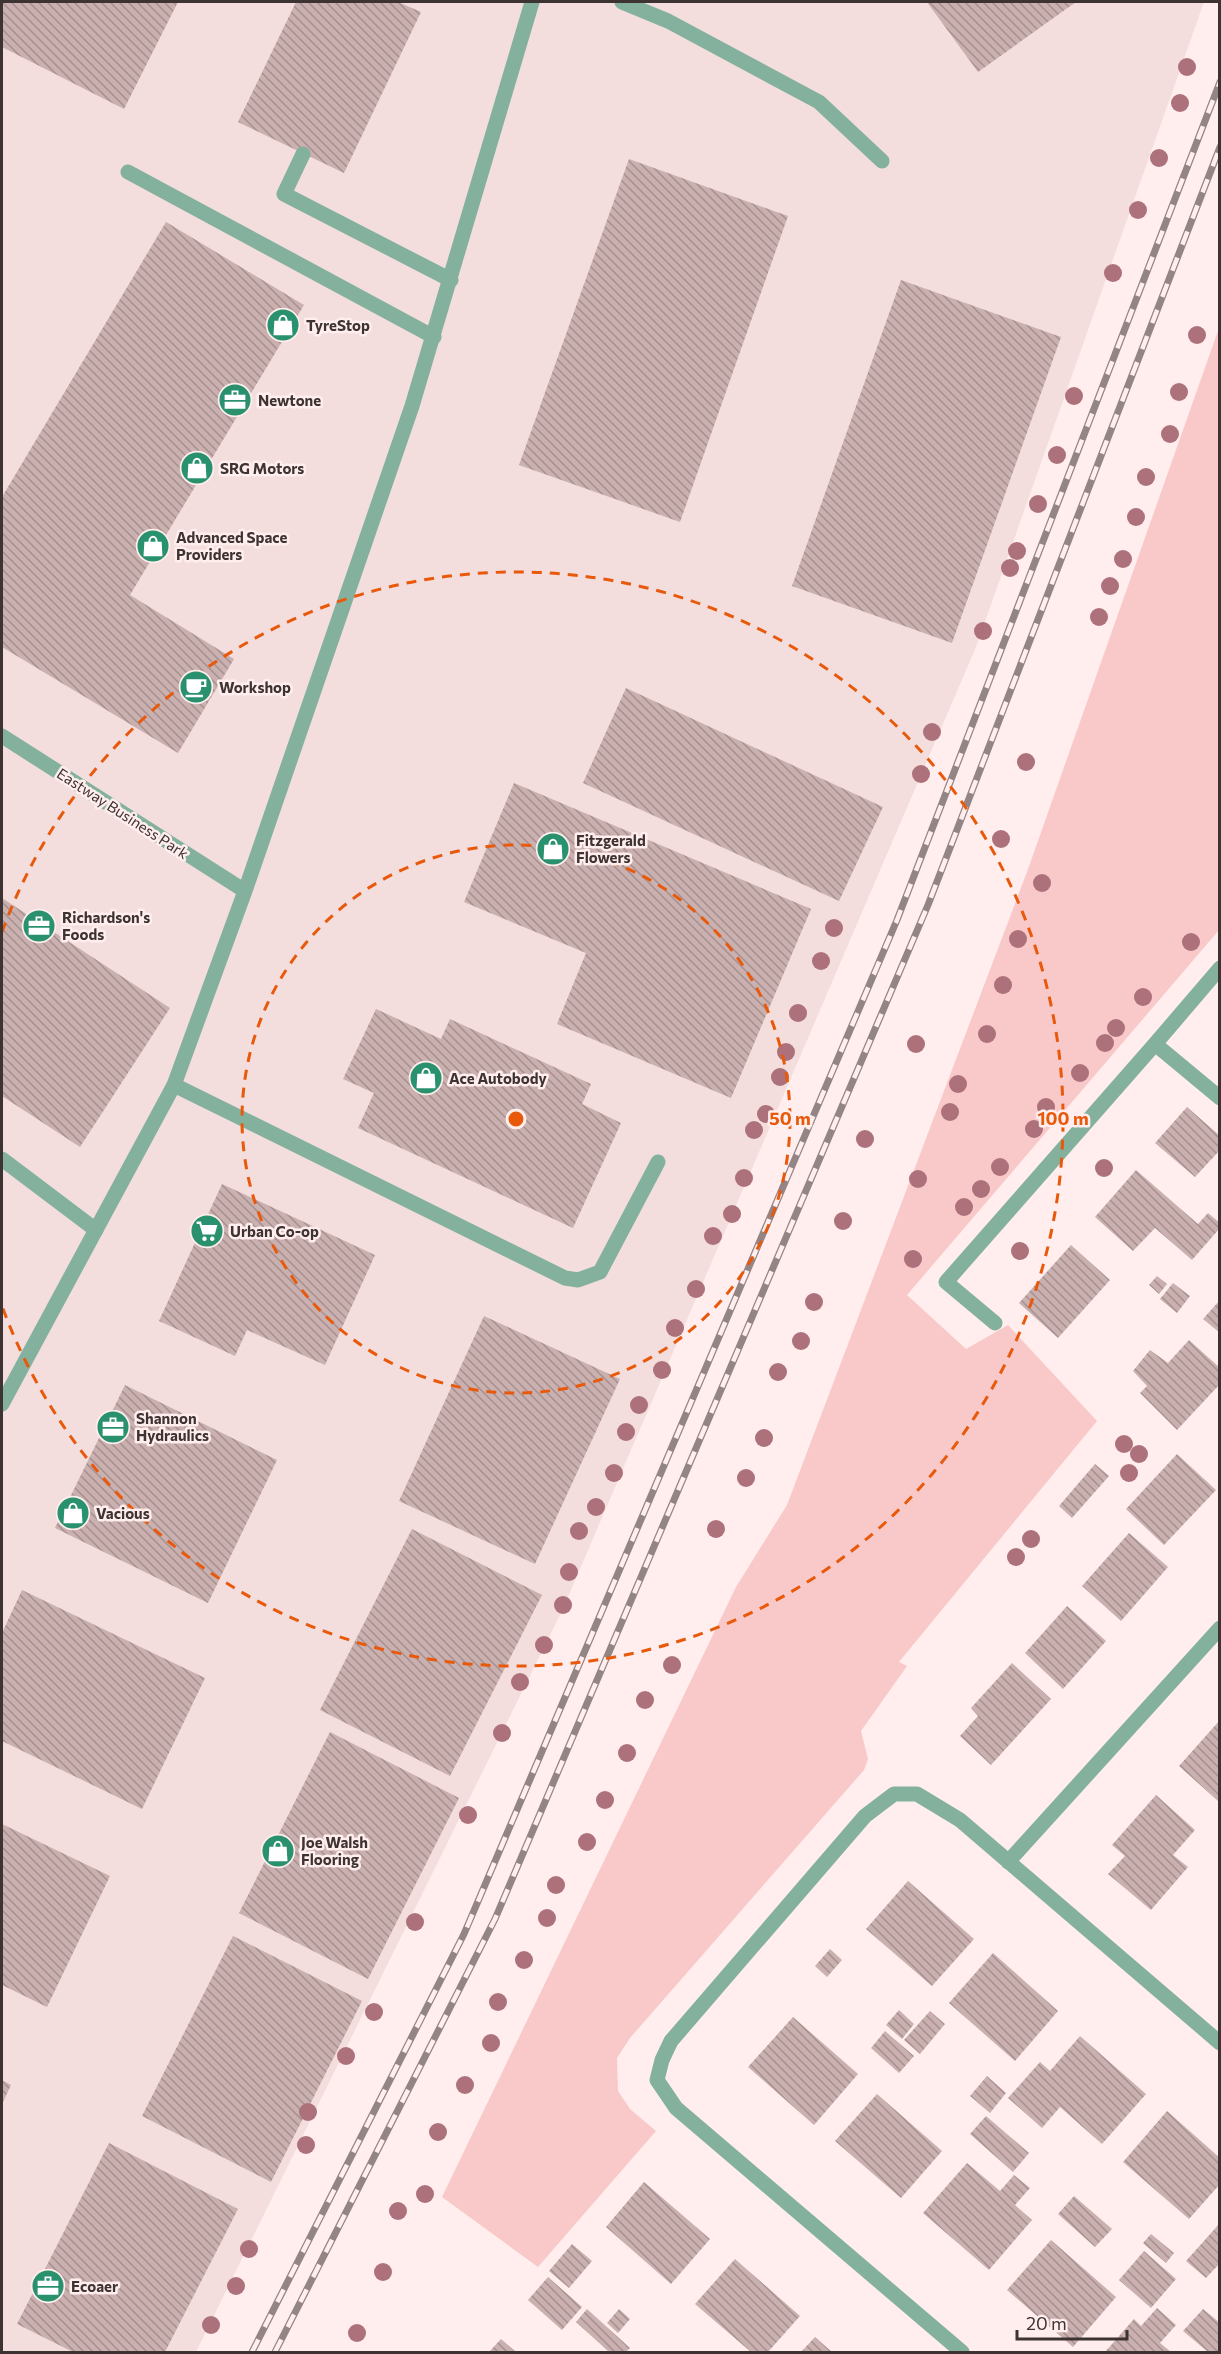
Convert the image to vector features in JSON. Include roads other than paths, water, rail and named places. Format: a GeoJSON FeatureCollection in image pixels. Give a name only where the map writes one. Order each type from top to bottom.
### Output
{"type":"FeatureCollection","features":[{"type":"Feature","properties":{"kind":"street"},"geometry":{"type":"LineString","coordinates":[[2,1404],[174,1085],[245,891],[412,406],[532,2]]}},
{"type":"Feature","properties":{"kind":"street"},"geometry":{"type":"LineString","coordinates":[[622,2],[668,21],[819,102],[882,161]]}},
{"type":"Feature","properties":{"kind":"street"},"geometry":{"type":"LineString","coordinates":[[303,154],[284,194],[451,280]]}},
{"type":"Feature","properties":{"kind":"street"},"geometry":{"type":"LineString","coordinates":[[128,172],[434,337]]}},
{"type":"Feature","properties":{"kind":"street","name":"Eastway Business Park"},"geometry":{"type":"LineString","coordinates":[[2,735],[245,891]]}},
{"type":"Feature","properties":{"kind":"street"},"geometry":{"type":"LineString","coordinates":[[995,1323],[946,1282],[1220,968]]}},
{"type":"Feature","properties":{"kind":"street"},"geometry":{"type":"LineString","coordinates":[[1155,1044],[1220,1098]]}},
{"type":"Feature","properties":{"kind":"street"},"geometry":{"type":"LineString","coordinates":[[174,1085],[565,1278],[578,1280],[600,1272],[658,1162]]}},
{"type":"Feature","properties":{"kind":"street"},"geometry":{"type":"LineString","coordinates":[[2,1159],[96,1230]]}},
{"type":"Feature","properties":{"kind":"street"},"geometry":{"type":"LineString","coordinates":[[1008,1862],[1220,1628]]}},
{"type":"Feature","properties":{"kind":"street"},"geometry":{"type":"LineString","coordinates":[[962,2352],[682,2114],[657,2080],[662,2060],[671,2041],[864,1816],[894,1794],[917,1794],[960,1820],[1220,2043]]}},
{"type":"Feature","properties":{"kind":"railway"},"geometry":{"type":"LineString","coordinates":[[252,2352],[464,1934],[897,920],[1220,82]]}},
{"type":"Feature","properties":{"kind":"railway"},"geometry":{"type":"LineString","coordinates":[[275,2352],[495,1919],[928,905],[1220,147]]}},
{"type":"Feature","properties":{"kind":"place","name":"TyreStop"},"geometry":{"type":"Point","coordinates":[283,325]}},
{"type":"Feature","properties":{"kind":"place","name":"Newtone"},"geometry":{"type":"Point","coordinates":[235,400]}},
{"type":"Feature","properties":{"kind":"place","name":"SRG Motors"},"geometry":{"type":"Point","coordinates":[197,468]}},
{"type":"Feature","properties":{"kind":"place","name":"Advanced Space Providers"},"geometry":{"type":"Point","coordinates":[153,546]}},
{"type":"Feature","properties":{"kind":"place","name":"Workshop"},"geometry":{"type":"Point","coordinates":[196,687]}},
{"type":"Feature","properties":{"kind":"place","name":"Fitzgerald Flowers"},"geometry":{"type":"Point","coordinates":[553,849]}},
{"type":"Feature","properties":{"kind":"place","name":"Richardson's Foods"},"geometry":{"type":"Point","coordinates":[39,926]}},
{"type":"Feature","properties":{"kind":"place","name":"Ace Autobody"},"geometry":{"type":"Point","coordinates":[426,1078]}},
{"type":"Feature","properties":{"kind":"place","name":"Urban Co-op"},"geometry":{"type":"Point","coordinates":[207,1231]}},
{"type":"Feature","properties":{"kind":"place","name":"Shannon Hydraulics"},"geometry":{"type":"Point","coordinates":[113,1427]}},
{"type":"Feature","properties":{"kind":"place","name":"Vacious"},"geometry":{"type":"Point","coordinates":[73,1513]}},
{"type":"Feature","properties":{"kind":"place","name":"Joe Walsh Flooring"},"geometry":{"type":"Point","coordinates":[278,1851]}},
{"type":"Feature","properties":{"kind":"place","name":"Ecoaer"},"geometry":{"type":"Point","coordinates":[48,2286]}}]}
